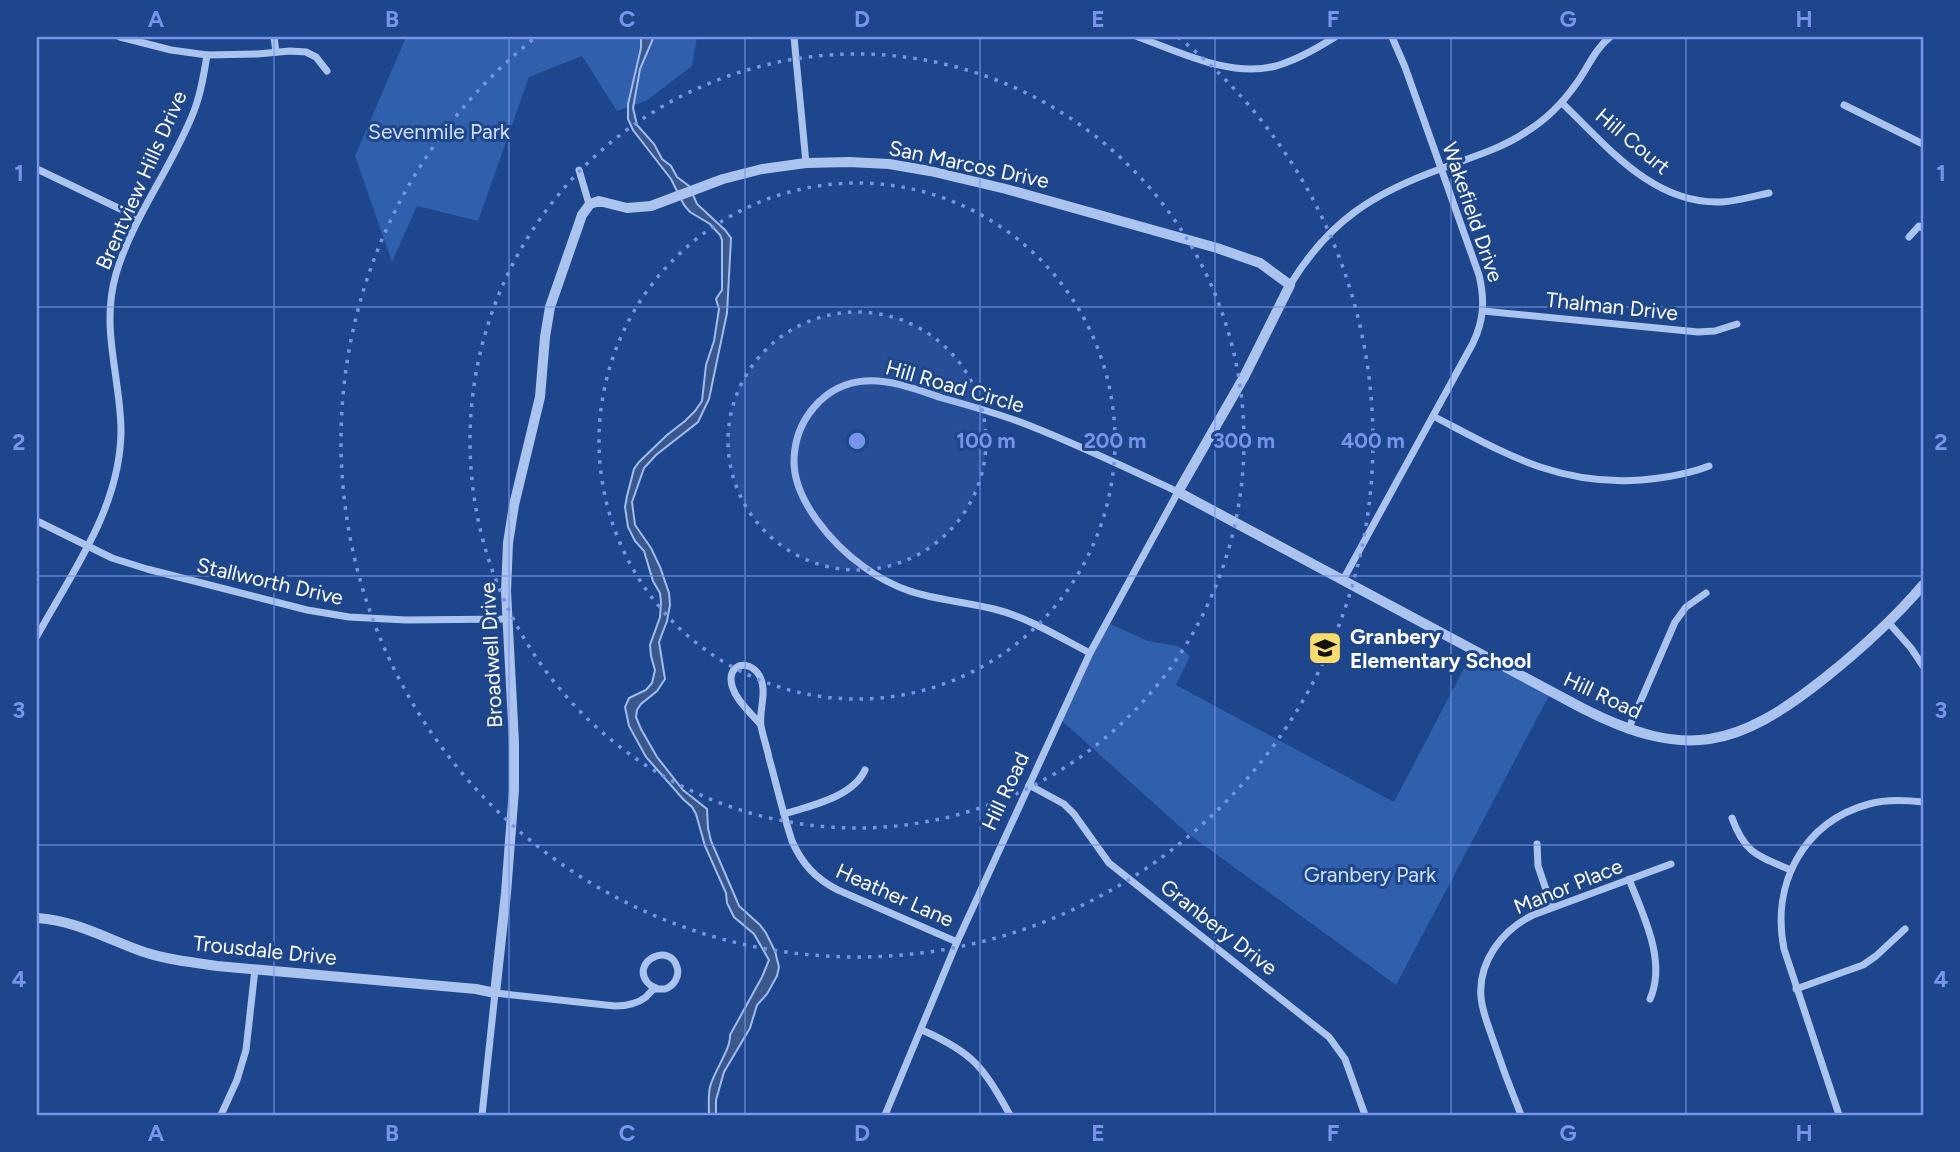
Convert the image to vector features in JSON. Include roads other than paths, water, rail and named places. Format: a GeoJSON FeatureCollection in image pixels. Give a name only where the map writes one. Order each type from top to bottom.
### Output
{"type":"FeatureCollection","features":[{"type":"Feature","properties":{"kind":"street"},"geometry":{"type":"LineString","coordinates":[[120,37],[207,55],[297,51],[310,53],[327,71]]}},
{"type":"Feature","properties":{"kind":"street"},"geometry":{"type":"LineString","coordinates":[[274,37],[276,52]]}},
{"type":"Feature","properties":{"kind":"street"},"geometry":{"type":"LineString","coordinates":[[794,37],[806,163]]}},
{"type":"Feature","properties":{"kind":"street"},"geometry":{"type":"LineString","coordinates":[[1138,37],[1210,62],[1244,69],[1284,63],[1305,55],[1335,37]]}},
{"type":"Feature","properties":{"kind":"street","name":"Wakefield Drive"},"geometry":{"type":"LineString","coordinates":[[1343,580],[1476,337],[1483,311],[1479,275],[1392,37]]}},
{"type":"Feature","properties":{"kind":"street"},"geometry":{"type":"LineString","coordinates":[[1440,169],[1518,138],[1548,117],[1562,103],[1593,55],[1610,37]]}},
{"type":"Feature","properties":{"kind":"street","name":"Brentview Hills Drive"},"geometry":{"type":"LineString","coordinates":[[37,636],[87,546],[106,508],[114,484],[118,465],[120,422],[110,342],[110,306],[114,283],[120,261],[139,218],[193,114],[207,55]]}},
{"type":"Feature","properties":{"kind":"street","name":"Hill Court"},"geometry":{"type":"LineString","coordinates":[[1562,103],[1634,170],[1652,184],[1670,192],[1690,198],[1722,202],[1769,193]]}},
{"type":"Feature","properties":{"kind":"street"},"geometry":{"type":"LineString","coordinates":[[1844,105],[1923,144]]}},
{"type":"Feature","properties":{"kind":"street","name":"San Marcos Drive"},"geometry":{"type":"LineString","coordinates":[[589,204],[599,201],[618,207],[651,206],[743,174],[806,163],[874,163],[903,166],[1006,189],[1232,252],[1263,265],[1290,285]]}},
{"type":"Feature","properties":{"kind":"street"},"geometry":{"type":"LineString","coordinates":[[37,169],[139,218]]}},
{"type":"Feature","properties":{"kind":"street","name":"Hill Road"},"geometry":{"type":"LineString","coordinates":[[885,1115],[957,942],[1090,653],[1244,377],[1290,285],[1318,245],[1352,213],[1386,192],[1440,169]]}},
{"type":"Feature","properties":{"kind":"street"},"geometry":{"type":"LineString","coordinates":[[579,170],[589,204]]}},
{"type":"Feature","properties":{"kind":"street","name":"Broadwell Drive"},"geometry":{"type":"LineString","coordinates":[[482,1115],[490,1057],[514,790],[507,619],[508,543],[514,505],[540,397],[548,317],[566,258],[582,215],[589,204]]}},
{"type":"Feature","properties":{"kind":"street"},"geometry":{"type":"LineString","coordinates":[[1909,237],[1919,226],[1923,228]]}},
{"type":"Feature","properties":{"kind":"street","name":"Thalman Drive"},"geometry":{"type":"LineString","coordinates":[[1483,311],[1698,332],[1715,331],[1737,324]]}},
{"type":"Feature","properties":{"kind":"street","name":"Hill Road Circle"},"geometry":{"type":"LineString","coordinates":[[1090,653],[1006,613],[906,591],[857,562],[838,546],[825,530],[797,482],[795,449],[806,416],[823,398],[847,385],[868,381],[890,383],[1030,426],[1178,492]]}},
{"type":"Feature","properties":{"kind":"street"},"geometry":{"type":"LineString","coordinates":[[1433,416],[1526,463],[1581,478],[1609,481],[1651,479],[1684,475],[1709,466]]}},
{"type":"Feature","properties":{"kind":"street","name":"Hill Road"},"geometry":{"type":"LineString","coordinates":[[1178,492],[1582,708],[1628,730],[1655,738],[1693,741],[1718,738],[1770,718],[1806,693],[1857,651],[1923,585]]}},
{"type":"Feature","properties":{"kind":"street","name":"Stallworth Drive"},"geometry":{"type":"LineString","coordinates":[[37,521],[112,558],[307,610],[361,618],[507,619]]}},
{"type":"Feature","properties":{"kind":"street"},"geometry":{"type":"LineString","coordinates":[[1628,730],[1672,626],[1684,610],[1706,593]]}},
{"type":"Feature","properties":{"kind":"street"},"geometry":{"type":"LineString","coordinates":[[1888,622],[1923,666]]}},
{"type":"Feature","properties":{"kind":"street","name":"Heather Lane"},"geometry":{"type":"LineString","coordinates":[[760,724],[740,701],[734,689],[732,676],[740,666],[756,669],[761,677],[764,690],[760,724],[784,814],[798,852],[812,873],[847,895],[957,942]]}},
{"type":"Feature","properties":{"kind":"street"},"geometry":{"type":"LineString","coordinates":[[784,814],[848,789],[860,780],[865,770]]}},
{"type":"Feature","properties":{"kind":"street","name":"Granbery Drive"},"geometry":{"type":"LineString","coordinates":[[1029,785],[1064,804],[1109,863],[1329,1037],[1345,1059],[1365,1115]]}},
{"type":"Feature","properties":{"kind":"street"},"geometry":{"type":"LineString","coordinates":[[1839,1115],[1784,949],[1780,925],[1782,898],[1791,870],[1801,852],[1813,836],[1828,824],[1868,804],[1923,802]]}},
{"type":"Feature","properties":{"kind":"street"},"geometry":{"type":"LineString","coordinates":[[1732,818],[1740,838],[1751,851],[1791,870]]}},
{"type":"Feature","properties":{"kind":"street"},"geometry":{"type":"LineString","coordinates":[[1537,844],[1538,866],[1552,907]]}},
{"type":"Feature","properties":{"kind":"street","name":"Manor Place"},"geometry":{"type":"LineString","coordinates":[[1521,1115],[1481,1001],[1481,985],[1488,960],[1504,935],[1525,919],[1671,864]]}},
{"type":"Feature","properties":{"kind":"street"},"geometry":{"type":"LineString","coordinates":[[1629,880],[1652,944],[1656,977],[1650,999]]}},
{"type":"Feature","properties":{"kind":"street","name":"Trousdale Drive"},"geometry":{"type":"LineString","coordinates":[[37,918],[84,927],[141,951],[166,958],[495,993]]}},
{"type":"Feature","properties":{"kind":"street"},"geometry":{"type":"LineString","coordinates":[[1797,989],[1863,965],[1905,929]]}},
{"type":"Feature","properties":{"kind":"street"},"geometry":{"type":"LineString","coordinates":[[495,993],[620,1006],[637,1002],[656,988],[668,987],[674,983],[677,976],[676,964],[667,956],[653,957],[644,967],[646,981],[656,988]]}},
{"type":"Feature","properties":{"kind":"street"},"geometry":{"type":"LineString","coordinates":[[221,1115],[237,1080],[246,1050],[255,969]]}},
{"type":"Feature","properties":{"kind":"street"},"geometry":{"type":"LineString","coordinates":[[922,1030],[947,1041],[972,1059],[989,1079],[1010,1115]]}},
{"type":"Feature","properties":{"kind":"place","name":"Granbery Elementary School"},"geometry":{"type":"Point","coordinates":[1325,648]}},
{"type":"Feature","properties":{"kind":"park label","name":"Sevenmile Park"},"geometry":{"type":"Point","coordinates":[439,131]}},
{"type":"Feature","properties":{"kind":"park label","name":"Granbery Park"},"geometry":{"type":"Point","coordinates":[1370,874]}}]}
